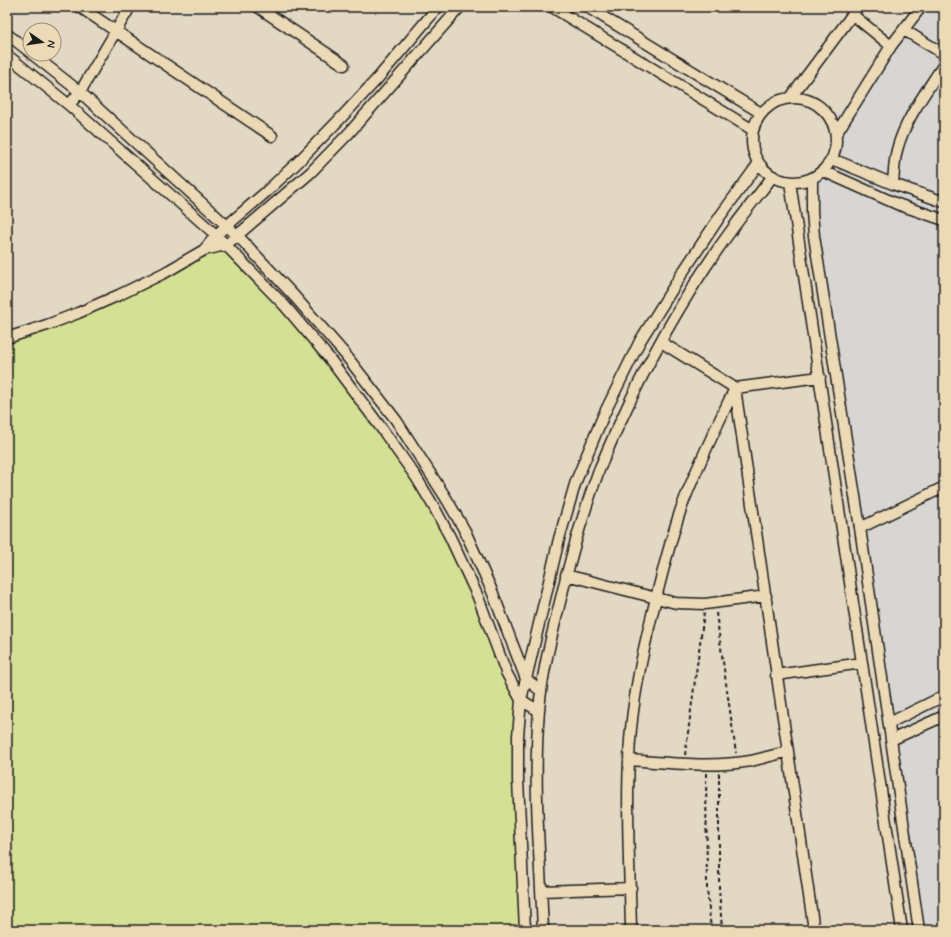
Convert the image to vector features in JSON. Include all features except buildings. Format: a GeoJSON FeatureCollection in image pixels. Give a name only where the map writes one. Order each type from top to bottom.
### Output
{"type":"FeatureCollection","features":[{"type":"Feature","properties":{"kind":"street"},"geometry":{"type":"LineString","coordinates":[[80,7],[272,136]]}},
{"type":"Feature","properties":{"kind":"street"},"geometry":{"type":"LineString","coordinates":[[69,105],[80,92],[130,7]]}},
{"type":"Feature","properties":{"kind":"street"},"geometry":{"type":"LineString","coordinates":[[258,7],[344,65]]}},
{"type":"Feature","properties":{"kind":"street"},"geometry":{"type":"LineString","coordinates":[[204,250],[216,234],[227,226],[298,162],[339,120],[378,78],[438,7]]}},
{"type":"Feature","properties":{"kind":"street"},"geometry":{"type":"LineString","coordinates":[[7,338],[47,325],[119,295],[166,272],[204,250],[226,245],[310,173],[349,133],[460,7]]}},
{"type":"Feature","properties":{"kind":"street"},"geometry":{"type":"LineString","coordinates":[[552,7],[753,130]]}},
{"type":"Feature","properties":{"kind":"street"},"geometry":{"type":"LineString","coordinates":[[587,7],[761,113]]}},
{"type":"Feature","properties":{"kind":"street"},"geometry":{"type":"LineString","coordinates":[[836,134],[891,46],[921,7]]}},
{"type":"Feature","properties":{"kind":"street"},"geometry":{"type":"LineString","coordinates":[[791,97],[855,11],[891,46]]}},
{"type":"Feature","properties":{"kind":"street"},"geometry":{"type":"LineString","coordinates":[[904,30],[944,54]]}},
{"type":"Feature","properties":{"kind":"street"},"geometry":{"type":"LineString","coordinates":[[7,34],[22,46]]}},
{"type":"Feature","properties":{"kind":"street"},"geometry":{"type":"LineString","coordinates":[[7,55],[69,105],[216,234],[284,306],[329,358],[416,477],[434,507],[478,597],[506,672],[522,700],[539,711]]}},
{"type":"Feature","properties":{"kind":"street"},"geometry":{"type":"LineString","coordinates":[[42,62],[80,92],[238,236],[295,297],[344,353],[396,420],[465,530],[492,591],[526,679],[541,691]]}},
{"type":"Feature","properties":{"kind":"street"},"geometry":{"type":"LineString","coordinates":[[893,184],[897,151],[903,132],[944,64]]}},
{"type":"Feature","properties":{"kind":"street"},"geometry":{"type":"LineString","coordinates":[[791,97],[810,101],[823,108],[832,120],[836,134],[836,147],[832,159],[823,171],[812,178],[801,182],[790,182],[773,176],[760,163],[754,152],[753,130],[761,113],[780,100],[791,97]]}},
{"type":"Feature","properties":{"kind":"street"},"geometry":{"type":"LineString","coordinates":[[832,159],[893,184],[944,202]]}},
{"type":"Feature","properties":{"kind":"street"},"geometry":{"type":"LineString","coordinates":[[525,930],[518,780],[518,736],[522,700],[559,539],[576,481],[604,414],[644,335],[721,215],[760,163]]}},
{"type":"Feature","properties":{"kind":"street"},"geometry":{"type":"LineString","coordinates":[[823,171],[897,204],[944,220]]}},
{"type":"Feature","properties":{"kind":"street"},"geometry":{"type":"LineString","coordinates":[[543,930],[537,765],[539,711],[550,642],[566,575],[579,530],[600,469],[632,397],[661,342],[681,306],[705,268],[773,176]]}},
{"type":"Feature","properties":{"kind":"street"},"geometry":{"type":"LineString","coordinates":[[812,178],[814,236],[860,528],[919,930]]}},
{"type":"Feature","properties":{"kind":"street"},"geometry":{"type":"LineString","coordinates":[[790,182],[902,930]]}},
{"type":"Feature","properties":{"kind":"street"},"geometry":{"type":"LineString","coordinates":[[661,342],[735,388],[820,377]]}},
{"type":"Feature","properties":{"kind":"street"},"geometry":{"type":"LineString","coordinates":[[735,388],[766,596],[786,752],[814,930]]}},
{"type":"Feature","properties":{"kind":"street"},"geometry":{"type":"LineString","coordinates":[[631,930],[629,760],[632,717],[639,672],[655,599],[681,509],[735,388]]}},
{"type":"Feature","properties":{"kind":"street"},"geometry":{"type":"LineString","coordinates":[[860,528],[944,486]]}},
{"type":"Feature","properties":{"kind":"street"},"geometry":{"type":"LineString","coordinates":[[566,575],[676,604],[710,604],[766,596]]}},
{"type":"Feature","properties":{"kind":"street"},"geometry":{"type":"LineString","coordinates":[[776,675],[862,663]]}},
{"type":"Feature","properties":{"kind":"street"},"geometry":{"type":"LineString","coordinates":[[889,723],[944,696]]}},
{"type":"Feature","properties":{"kind":"street"},"geometry":{"type":"LineString","coordinates":[[891,740],[944,716]]}},
{"type":"Feature","properties":{"kind":"street"},"geometry":{"type":"LineString","coordinates":[[629,760],[684,764],[719,764],[750,761],[786,752]]}},
{"type":"Feature","properties":{"kind":"street"},"geometry":{"type":"LineString","coordinates":[[541,891],[630,888]]}},
{"type":"Feature","properties":{"kind":"path"},"geometry":{"type":"LineString","coordinates":[[710,604],[737,762]]}},
{"type":"Feature","properties":{"kind":"path"},"geometry":{"type":"LineString","coordinates":[[684,764],[710,604]]}},
{"type":"Feature","properties":{"kind":"path"},"geometry":{"type":"LineString","coordinates":[[706,764],[707,889],[711,930]]}},
{"type":"Feature","properties":{"kind":"path"},"geometry":{"type":"LineString","coordinates":[[719,764],[719,888],[722,930]]}},
{"type":"Feature","properties":{"kind":"shaded area"},"geometry":{"type":"Polygon","coordinates":[[[921,7],[944,7],[944,930],[919,930],[812,212],[812,178],[832,159],[832,120],[921,7]]]}},
{"type":"Feature","properties":{"kind":"green space"},"geometry":{"type":"Polygon","coordinates":[[[226,245],[285,306],[434,507],[521,700],[525,930],[7,930],[7,337],[78,313],[226,245]]]}}]}
